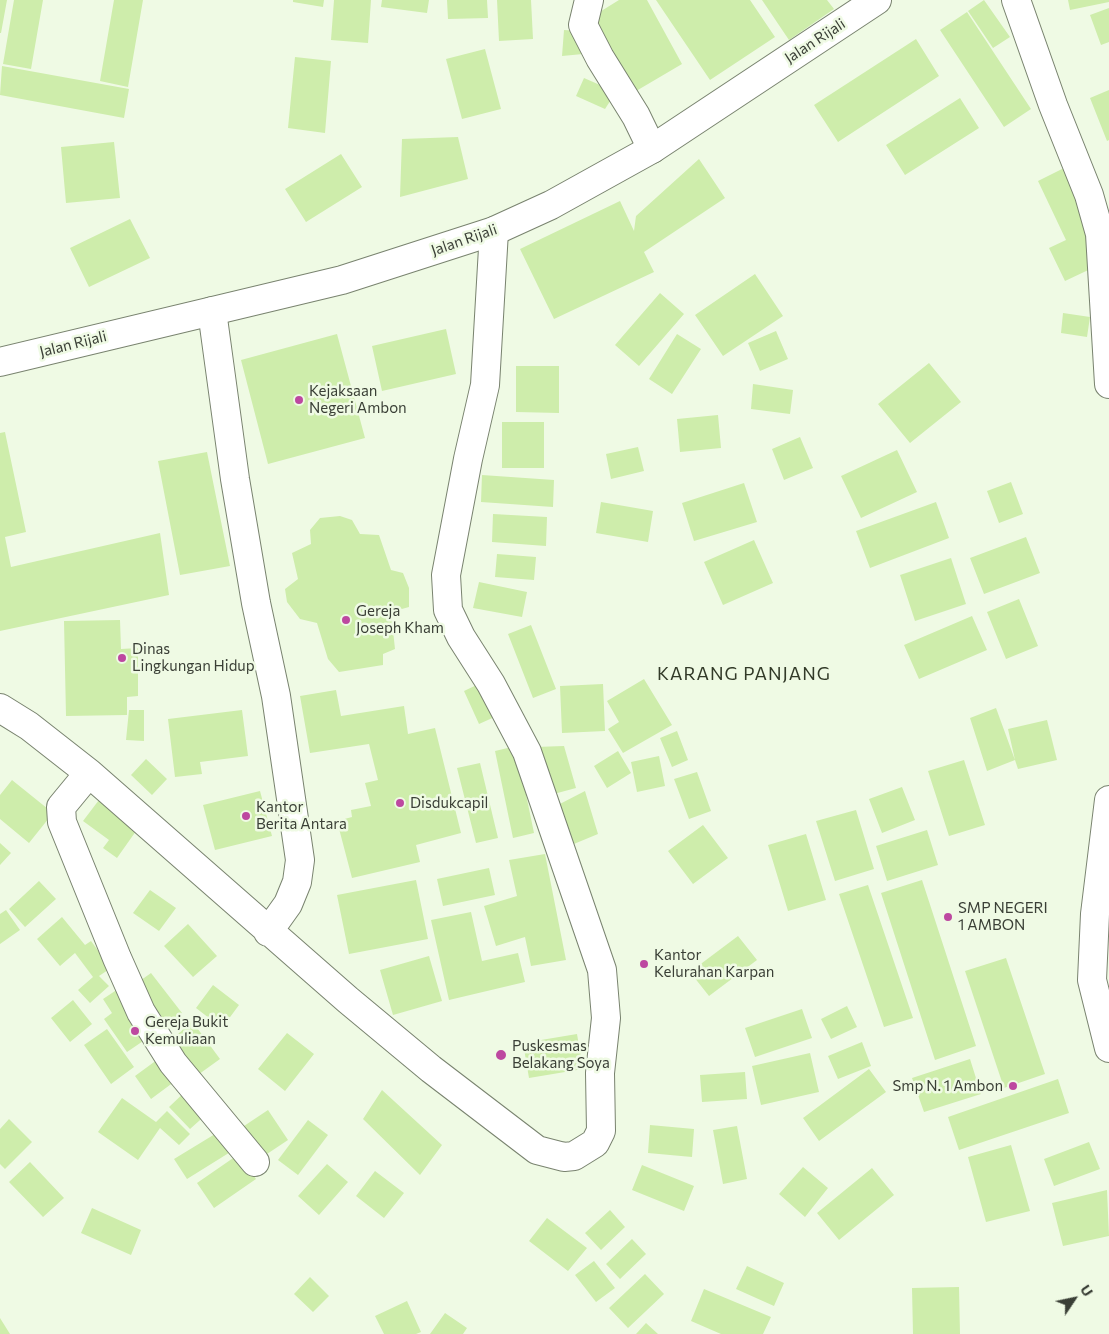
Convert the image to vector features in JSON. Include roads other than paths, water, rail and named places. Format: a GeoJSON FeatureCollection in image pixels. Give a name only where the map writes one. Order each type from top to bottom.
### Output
{"type":"FeatureCollection","features":[{"type":"Feature","properties":{"kind":"main road"},"geometry":{"type":"LineString","coordinates":[[589,0],[583,25],[600,58],[636,116],[652,149]]}},
{"type":"Feature","properties":{"kind":"main road","name":"Jalan Rijali"},"geometry":{"type":"LineString","coordinates":[[0,362],[342,280],[494,231],[550,205],[652,149],[877,0]]}},
{"type":"Feature","properties":{"kind":"main road"},"geometry":{"type":"LineString","coordinates":[[1016,0],[1053,105],[1089,195],[1100,234],[1109,384]]}},
{"type":"Feature","properties":{"kind":"main road"},"geometry":{"type":"LineString","coordinates":[[0,708],[29,726],[89,773],[268,932],[431,1069],[537,1150],[564,1157],[574,1156],[595,1143],[601,1131],[600,1073],[606,1018],[602,970],[527,752],[491,684],[461,637],[448,610],[446,575],[468,459],[485,385],[494,231]]}},
{"type":"Feature","properties":{"kind":"main road"},"geometry":{"type":"LineString","coordinates":[[212,311],[235,479],[256,603],[276,696],[300,860],[296,882],[288,904],[268,932]]}},
{"type":"Feature","properties":{"kind":"main road"},"geometry":{"type":"LineString","coordinates":[[89,773],[61,807],[62,822],[140,1012],[173,1063],[255,1162]]}},
{"type":"Feature","properties":{"kind":"main road"},"geometry":{"type":"LineString","coordinates":[[1109,800],[1095,914],[1092,980],[1109,1048]]}},
{"type":"Feature","properties":{"kind":"place","name":"Kejaksaan Negeri Ambon"},"geometry":{"type":"Point","coordinates":[299,400]}},
{"type":"Feature","properties":{"kind":"place","name":"Gereja Joseph Kham"},"geometry":{"type":"Point","coordinates":[346,620]}},
{"type":"Feature","properties":{"kind":"place","name":"Dinas Lingkungan Hidup"},"geometry":{"type":"Point","coordinates":[122,658]}},
{"type":"Feature","properties":{"kind":"place","name":"Disdukcapil"},"geometry":{"type":"Point","coordinates":[400,803]}},
{"type":"Feature","properties":{"kind":"place","name":"Kantor Berita Antara"},"geometry":{"type":"Point","coordinates":[246,816]}},
{"type":"Feature","properties":{"kind":"place","name":"SMP NEGERI 1 AMBON"},"geometry":{"type":"Point","coordinates":[948,917]}},
{"type":"Feature","properties":{"kind":"place","name":"Kantor Kelurahan Karpan"},"geometry":{"type":"Point","coordinates":[644,964]}},
{"type":"Feature","properties":{"kind":"place","name":"Gereja Bukit Kemuliaan"},"geometry":{"type":"Point","coordinates":[135,1031]}},
{"type":"Feature","properties":{"kind":"place","name":"Puskesmas Belakang Soya"},"geometry":{"type":"Point","coordinates":[501,1055]}},
{"type":"Feature","properties":{"kind":"place","name":"Smp N. 1 Ambon"},"geometry":{"type":"Point","coordinates":[1013,1086]}},
{"type":"Feature","properties":{"kind":"district","name":"KARANG PANJANG"},"geometry":{"type":"Point","coordinates":[744,674]}}]}
